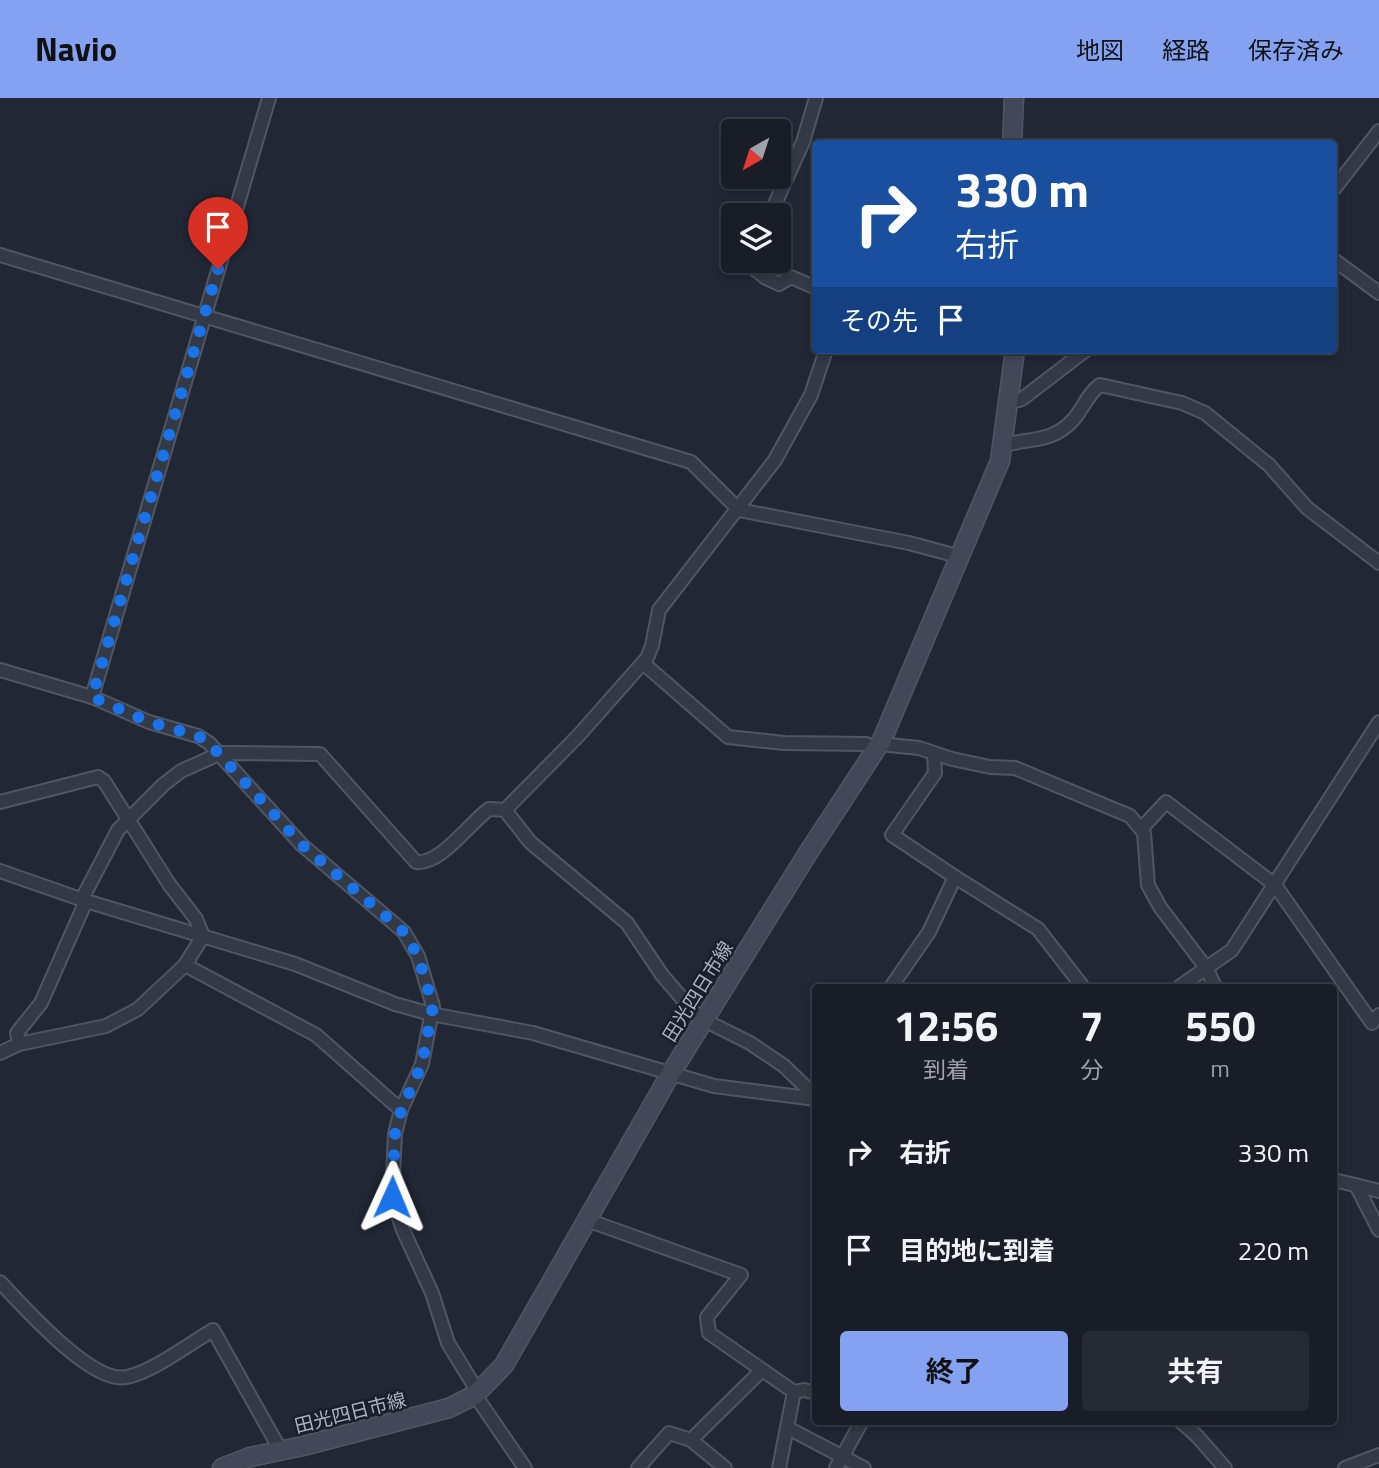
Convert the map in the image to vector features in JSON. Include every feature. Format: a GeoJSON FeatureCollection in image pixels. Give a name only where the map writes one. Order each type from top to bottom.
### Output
{"type":"FeatureCollection","features":[{"type":"Feature","properties":{"kind":"main road"},"geometry":{"type":"LineString","coordinates":[[1012,140],[1014,98]]}},
{"type":"Feature","properties":{"kind":"main road","name":"田光四日市線"},"geometry":{"type":"LineString","coordinates":[[222,1468],[250,1457],[449,1408],[477,1394],[503,1365],[703,1020],[878,745],[1000,461],[1014,354]]}},
{"type":"Feature","properties":{"kind":"street"},"geometry":{"type":"LineString","coordinates":[[92,697],[269,98]]}},
{"type":"Feature","properties":{"kind":"street"},"geometry":{"type":"LineString","coordinates":[[775,203],[803,142],[816,98]]}},
{"type":"Feature","properties":{"kind":"street"},"geometry":{"type":"LineString","coordinates":[[1337,185],[1379,131]]}},
{"type":"Feature","properties":{"kind":"street"},"geometry":{"type":"LineString","coordinates":[[0,255],[691,462],[739,510],[909,543],[961,556]]}},
{"type":"Feature","properties":{"kind":"street"},"geometry":{"type":"LineString","coordinates":[[1337,262],[1379,293]]}},
{"type":"Feature","properties":{"kind":"street"},"geometry":{"type":"LineString","coordinates":[[760,273],[779,284],[792,277],[812,286]]}},
{"type":"Feature","properties":{"kind":"street"},"geometry":{"type":"LineString","coordinates":[[505,810],[579,736],[643,663],[652,646],[659,610],[739,510],[783,448],[811,395],[825,354]]}},
{"type":"Feature","properties":{"kind":"street"},"geometry":{"type":"LineString","coordinates":[[1008,403],[1022,399],[1081,354]]}},
{"type":"Feature","properties":{"kind":"street"},"geometry":{"type":"LineString","coordinates":[[1002,446],[1017,440],[1041,440],[1053,435],[1073,419],[1100,385],[1182,402],[1205,413],[1235,435],[1269,465],[1307,509],[1379,563]]}},
{"type":"Feature","properties":{"kind":"street"},"geometry":{"type":"LineString","coordinates":[[643,663],[728,737],[784,743],[919,748],[990,767],[1007,767],[1025,772],[1130,816],[1142,828],[1148,885],[1168,919],[1207,969],[1214,984]]}},
{"type":"Feature","properties":{"kind":"street"},"geometry":{"type":"LineString","coordinates":[[0,670],[92,697],[149,722],[198,736],[221,753],[302,845],[410,938],[432,999],[422,1064],[401,1111],[395,1134],[391,1184],[394,1206],[412,1252],[425,1276],[448,1343],[525,1468]]}},
{"type":"Feature","properties":{"kind":"street"},"geometry":{"type":"LineString","coordinates":[[1184,984],[1232,950],[1379,722]]}},
{"type":"Feature","properties":{"kind":"street"},"geometry":{"type":"LineString","coordinates":[[19,1044],[17,1033],[22,1023],[41,1003],[84,900],[114,838],[163,785],[181,771],[221,753],[320,754],[416,862],[434,860],[465,832],[469,824],[489,809],[505,810],[530,842],[627,923],[662,975],[703,1020],[750,1043],[784,1066],[812,1094]]}},
{"type":"Feature","properties":{"kind":"street"},"geometry":{"type":"LineString","coordinates":[[934,754],[935,773],[892,835],[1038,929],[1081,984]]}},
{"type":"Feature","properties":{"kind":"street"},"geometry":{"type":"LineString","coordinates":[[0,802],[98,777],[104,781],[169,884],[196,919],[203,936]]}},
{"type":"Feature","properties":{"kind":"street"},"geometry":{"type":"LineString","coordinates":[[1142,828],[1166,802],[1275,886],[1373,1023],[1379,1015]]}},
{"type":"Feature","properties":{"kind":"street"},"geometry":{"type":"LineString","coordinates":[[0,871],[84,900],[316,971],[395,1004],[431,1014],[533,1033],[714,1086],[812,1098]]}},
{"type":"Feature","properties":{"kind":"street"},"geometry":{"type":"LineString","coordinates":[[893,984],[929,932],[955,877]]}},
{"type":"Feature","properties":{"kind":"street"},"geometry":{"type":"LineString","coordinates":[[0,1053],[19,1044],[106,1026],[138,1009],[185,965],[203,936]]}},
{"type":"Feature","properties":{"kind":"street"},"geometry":{"type":"LineString","coordinates":[[185,965],[316,1035],[386,1094],[401,1111]]}},
{"type":"Feature","properties":{"kind":"street"},"geometry":{"type":"LineString","coordinates":[[1337,1181],[1379,1191]]}},
{"type":"Feature","properties":{"kind":"street"},"geometry":{"type":"LineString","coordinates":[[1356,1185],[1379,1230]]}},
{"type":"Feature","properties":{"kind":"street"},"geometry":{"type":"LineString","coordinates":[[587,1220],[741,1275],[706,1317],[709,1333],[794,1392],[812,1391]]}},
{"type":"Feature","properties":{"kind":"street"},"geometry":{"type":"LineString","coordinates":[[0,1282],[56,1339],[83,1360],[112,1377],[131,1376],[213,1330],[281,1451]]}},
{"type":"Feature","properties":{"kind":"street"},"geometry":{"type":"LineString","coordinates":[[691,1440],[761,1371]]}},
{"type":"Feature","properties":{"kind":"street"},"geometry":{"type":"LineString","coordinates":[[779,1468],[794,1392]]}},
{"type":"Feature","properties":{"kind":"street"},"geometry":{"type":"LineString","coordinates":[[839,1462],[860,1425]]}},
{"type":"Feature","properties":{"kind":"street"},"geometry":{"type":"LineString","coordinates":[[1185,1425],[1225,1468]]}},
{"type":"Feature","properties":{"kind":"street"},"geometry":{"type":"LineString","coordinates":[[788,1428],[839,1462],[864,1468]]}},
{"type":"Feature","properties":{"kind":"street"},"geometry":{"type":"LineString","coordinates":[[638,1468],[669,1433],[691,1440],[725,1468]]}},
{"type":"Feature","properties":{"kind":"street"},"geometry":{"type":"LineString","coordinates":[[1345,1468],[1379,1455]]}},
{"type":"Feature","properties":{"kind":"route"},"geometry":{"type":"LineString","coordinates":[[218,269],[92,697],[149,722],[198,736],[209,743],[221,753],[302,845],[410,938],[433,1006],[422,1064],[401,1111],[395,1134],[392,1197]]}}]}
